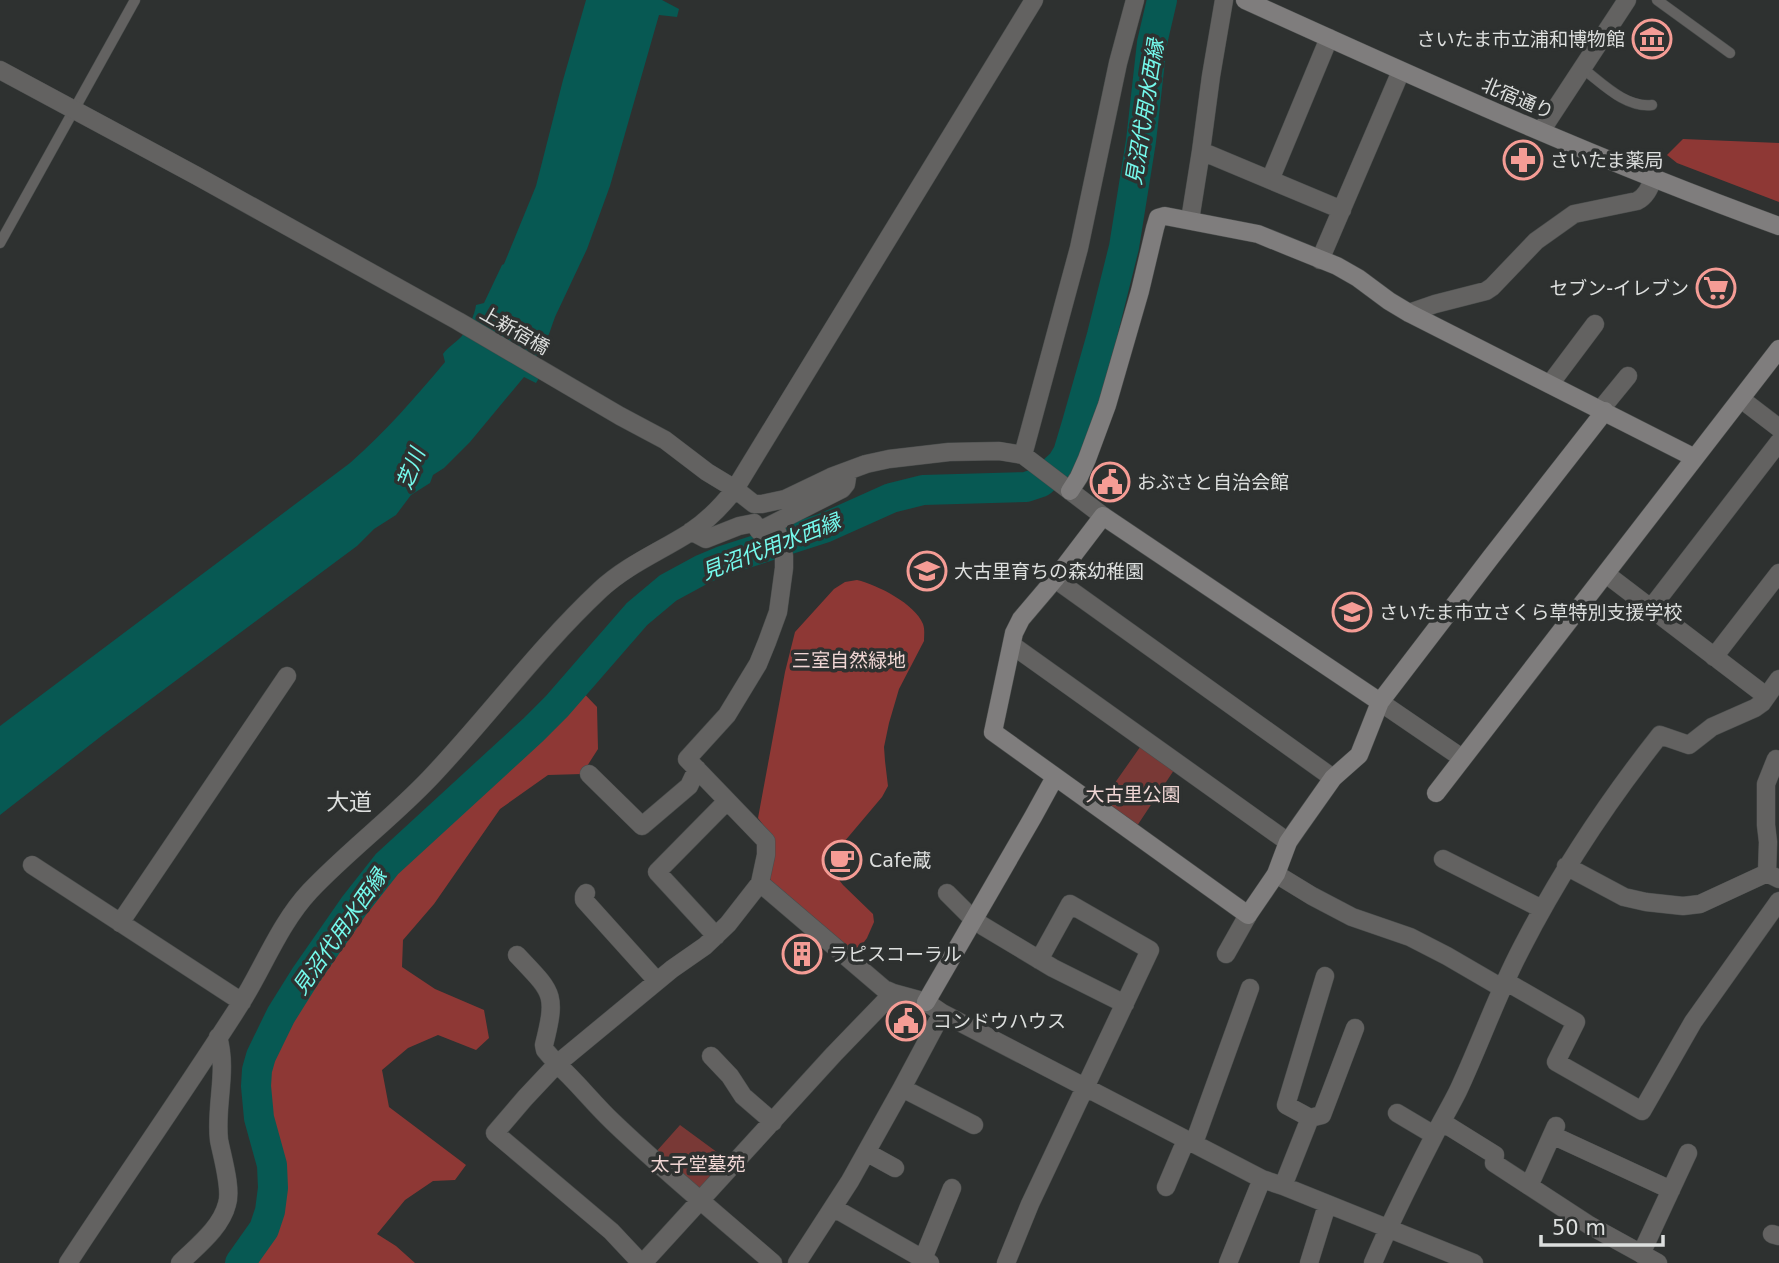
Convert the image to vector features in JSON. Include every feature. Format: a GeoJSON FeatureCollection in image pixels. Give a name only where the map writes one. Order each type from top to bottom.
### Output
{"type":"FeatureCollection","features":[{"type":"Feature","properties":{"kind":"street"},"geometry":{"type":"LineString","coordinates":[[68,1263],[242,1002],[287,920],[313,887],[411,798],[602,588],[633,564],[691,531],[723,505],[1034,0]]}},
{"type":"Feature","properties":{"kind":"street"},"geometry":{"type":"LineString","coordinates":[[1135,0],[1118,63],[1030,460],[1102,516],[1462,758]]}},
{"type":"Feature","properties":{"kind":"street"},"geometry":{"type":"LineString","coordinates":[[1190,220],[1224,0]]}},
{"type":"Feature","properties":{"kind":"street","name":"北宿通り"},"geometry":{"type":"LineString","coordinates":[[1245,0],[1541,131],[1779,226]]}},
{"type":"Feature","properties":{"kind":"street"},"geometry":{"type":"LineString","coordinates":[[1541,131],[1627,0]]}},
{"type":"Feature","properties":{"kind":"street"},"geometry":{"type":"LineString","coordinates":[[1270,180],[1329,38]]}},
{"type":"Feature","properties":{"kind":"street","name":"上新宿橋"},"geometry":{"type":"LineString","coordinates":[[0,70],[458,321],[665,440],[754,504],[785,499],[831,477],[889,458],[949,452],[999,451],[1030,460]]}},
{"type":"Feature","properties":{"kind":"street"},"geometry":{"type":"LineString","coordinates":[[1320,260],[1401,71]]}},
{"type":"Feature","properties":{"kind":"street"},"geometry":{"type":"LineString","coordinates":[[1201,152],[1342,210]]}},
{"type":"Feature","properties":{"kind":"street"},"geometry":{"type":"LineString","coordinates":[[1409,313],[1486,291],[1536,241],[1562,222],[1574,214],[1642,199],[1654,177]]}},
{"type":"Feature","properties":{"kind":"street"},"geometry":{"type":"LineString","coordinates":[[1066,488],[1079,477],[1107,405],[1125,347],[1148,250],[1158,218],[1165,216],[1258,233],[1348,271],[1409,313],[1696,458]]}},
{"type":"Feature","properties":{"kind":"street"},"geometry":{"type":"LineString","coordinates":[[1550,384],[1595,324]]}},
{"type":"Feature","properties":{"kind":"street"},"geometry":{"type":"LineString","coordinates":[[1436,793],[1779,349]]}},
{"type":"Feature","properties":{"kind":"street"},"geometry":{"type":"LineString","coordinates":[[1226,954],[1276,874],[1289,842],[1333,778],[1359,754],[1380,702],[1628,376]]}},
{"type":"Feature","properties":{"kind":"street"},"geometry":{"type":"LineString","coordinates":[[1741,399],[1779,428]]}},
{"type":"Feature","properties":{"kind":"street"},"geometry":{"type":"LineString","coordinates":[[1651,608],[1779,442]]}},
{"type":"Feature","properties":{"kind":"street"},"geometry":{"type":"LineString","coordinates":[[691,531],[706,539],[754,523],[759,531],[842,489],[846,484],[848,471]]}},
{"type":"Feature","properties":{"kind":"street"},"geometry":{"type":"LineString","coordinates":[[1102,516],[1021,619],[1014,633],[993,732],[1248,915]]}},
{"type":"Feature","properties":{"kind":"street"},"geometry":{"type":"LineString","coordinates":[[775,524],[784,556],[778,612],[758,664],[727,715],[687,759],[766,841],[760,883],[729,924],[557,1064],[495,1133],[611,1231],[642,1263],[893,993]]}},
{"type":"Feature","properties":{"kind":"street"},"geometry":{"type":"LineString","coordinates":[[1714,657],[1779,573]]}},
{"type":"Feature","properties":{"kind":"street"},"geometry":{"type":"LineString","coordinates":[[1606,574],[1766,696]]}},
{"type":"Feature","properties":{"kind":"street"},"geometry":{"type":"LineString","coordinates":[[1055,579],[1333,778]]}},
{"type":"Feature","properties":{"kind":"street"},"geometry":{"type":"LineString","coordinates":[[1012,645],[1289,842]]}},
{"type":"Feature","properties":{"kind":"street"},"geometry":{"type":"LineString","coordinates":[[120,923],[287,676]]}},
{"type":"Feature","properties":{"kind":"street"},"geometry":{"type":"LineString","coordinates":[[1373,1263],[1462,1081],[1487,1019],[1542,909],[1566,866],[1633,769],[1660,735],[1689,745],[1712,727],[1762,703],[1779,679]]}},
{"type":"Feature","properties":{"kind":"street"},"geometry":{"type":"LineString","coordinates":[[1566,866],[1624,897],[1683,906],[1700,904],[1773,876],[1766,825],[1766,784],[1776,760],[1779,761]]}},
{"type":"Feature","properties":{"kind":"street"},"geometry":{"type":"LineString","coordinates":[[589,774],[642,826],[689,786],[697,769]]}},
{"type":"Feature","properties":{"kind":"street"},"geometry":{"type":"LineString","coordinates":[[926,1002],[1055,777]]}},
{"type":"Feature","properties":{"kind":"street"},"geometry":{"type":"LineString","coordinates":[[716,936],[657,872],[727,801]]}},
{"type":"Feature","properties":{"kind":"street"},"geometry":{"type":"LineString","coordinates":[[1443,859],[1542,909]]}},
{"type":"Feature","properties":{"kind":"street"},"geometry":{"type":"LineString","coordinates":[[32,865],[242,1002]]}},
{"type":"Feature","properties":{"kind":"street"},"geometry":{"type":"LineString","coordinates":[[1276,874],[1352,917],[1410,937],[1576,1022],[1556,1062],[1642,1111],[1693,1022],[1779,901]]}},
{"type":"Feature","properties":{"kind":"street"},"geometry":{"type":"LineString","coordinates":[[760,883],[884,989],[926,1002],[1085,1089],[1262,1179],[1467,1262]]}},
{"type":"Feature","properties":{"kind":"street"},"geometry":{"type":"LineString","coordinates":[[586,893],[584,900],[657,981]]}},
{"type":"Feature","properties":{"kind":"street"},"geometry":{"type":"LineString","coordinates":[[947,893],[973,919],[1053,968],[1125,1004]]}},
{"type":"Feature","properties":{"kind":"street"},"geometry":{"type":"LineString","coordinates":[[1006,1263],[1030,1204],[1150,950],[1070,905],[1040,960]]}},
{"type":"Feature","properties":{"kind":"street"},"geometry":{"type":"LineString","coordinates":[[517,955],[547,988],[550,996],[551,1015],[545,1050],[614,1123],[773,1263]]}},
{"type":"Feature","properties":{"kind":"street"},"geometry":{"type":"LineString","coordinates":[[1325,976],[1286,1105],[1310,1118],[1322,1115],[1355,1028]]}},
{"type":"Feature","properties":{"kind":"street"},"geometry":{"type":"LineString","coordinates":[[1166,1187],[1190,1142],[1250,988]]}},
{"type":"Feature","properties":{"kind":"street"},"geometry":{"type":"LineString","coordinates":[[797,1263],[834,1208],[942,1013]]}},
{"type":"Feature","properties":{"kind":"street"},"geometry":{"type":"LineString","coordinates":[[180,1263],[217,1226],[228,1204],[219,1139],[222,1056],[218,1037]]}},
{"type":"Feature","properties":{"kind":"street"},"geometry":{"type":"LineString","coordinates":[[711,1056],[730,1076],[743,1096],[773,1122]]}},
{"type":"Feature","properties":{"kind":"street"},"geometry":{"type":"LineString","coordinates":[[902,1088],[974,1125]]}},
{"type":"Feature","properties":{"kind":"street"},"geometry":{"type":"LineString","coordinates":[[1397,1113],[1438,1128],[1495,1155],[1494,1163],[1528,1186],[1588,1225],[1658,1263]]}},
{"type":"Feature","properties":{"kind":"street"},"geometry":{"type":"LineString","coordinates":[[1283,1186],[1310,1118]]}},
{"type":"Feature","properties":{"kind":"street"},"geometry":{"type":"LineString","coordinates":[[1528,1186],[1554,1130],[1671,1191]]}},
{"type":"Feature","properties":{"kind":"street"},"geometry":{"type":"LineString","coordinates":[[866,1152],[895,1168]]}},
{"type":"Feature","properties":{"kind":"street"},"geometry":{"type":"LineString","coordinates":[[1642,1254],[1688,1153]]}},
{"type":"Feature","properties":{"kind":"street"},"geometry":{"type":"LineString","coordinates":[[1228,1263],[1262,1179]]}},
{"type":"Feature","properties":{"kind":"street"},"geometry":{"type":"LineString","coordinates":[[834,1208],[927,1261],[951,1188]]}},
{"type":"Feature","properties":{"kind":"street"},"geometry":{"type":"LineString","coordinates":[[1309,1263],[1327,1205]]}},
{"type":"Feature","properties":{"kind":"lane"},"geometry":{"type":"LineString","coordinates":[[0,243],[135,0]]}},
{"type":"Feature","properties":{"kind":"lane"},"geometry":{"type":"LineString","coordinates":[[1657,0],[1730,53]]}},
{"type":"Feature","properties":{"kind":"lane"},"geometry":{"type":"LineString","coordinates":[[1581,68],[1629,103],[1652,105]]}},
{"type":"Feature","properties":{"kind":"green space"},"geometry":{"type":"Polygon","coordinates":[[[1683,139],[1779,143],[1779,202],[1677,163],[1667,155],[1683,139]]]}},
{"type":"Feature","properties":{"kind":"green space","name":"三室自然緑地"},"geometry":{"type":"Polygon","coordinates":[[[857,580],[885,591],[912,609],[923,624],[924,641],[899,689],[889,723],[884,747],[888,786],[882,797],[828,861],[828,866],[843,885],[873,914],[874,922],[867,938],[861,946],[851,950],[773,885],[769,877],[774,839],[758,818],[795,632],[834,589],[845,582],[857,580]]]}},
{"type":"Feature","properties":{"kind":"green space"},"geometry":{"type":"Polygon","coordinates":[[[572,681],[597,707],[598,749],[582,774],[548,775],[500,809],[434,904],[403,940],[402,967],[435,989],[484,1010],[489,1038],[476,1050],[438,1035],[408,1048],[382,1070],[389,1107],[466,1165],[455,1180],[433,1181],[405,1200],[377,1234],[415,1263],[242,1263],[264,1229],[274,1143],[264,1083],[275,1049],[290,1017],[370,893],[520,724],[572,681]]]}},
{"type":"Feature","properties":{"kind":"green space","name":"大古里公園"},"geometry":{"type":"Polygon","coordinates":[[[1145,740],[1178,764],[1133,832],[1098,807],[1145,740]]]}},
{"type":"Feature","properties":{"kind":"green space","name":"太子堂墓苑"},"geometry":{"type":"Polygon","coordinates":[[[680,1125],[729,1161],[702,1190],[655,1153],[680,1125]]]}},
{"type":"Feature","properties":{"kind":"water","name":"芝川"},"geometry":{"type":"Polygon","coordinates":[[[586,0],[662,0],[679,9],[677,17],[659,15],[610,186],[587,249],[549,334],[528,371],[539,378],[536,383],[524,377],[470,442],[433,475],[430,483],[411,495],[396,515],[374,529],[357,546],[104,734],[0,815],[0,726],[350,463],[399,414],[445,362],[443,354],[466,330],[476,305],[484,303],[504,264],[536,186],[586,0]]]}},
{"type":"Feature","properties":{"kind":"waterway","name":"見沼代用水西縁"},"geometry":{"type":"LineString","coordinates":[[240,1263],[264,1229],[270,1211],[272,1165],[259,1118],[256,1086],[261,1056],[281,1015],[354,906],[387,864],[533,730],[637,614],[668,588],[703,569],[824,528],[891,498],[923,490],[1026,487],[1041,482],[1062,463],[1068,453],[1077,423],[1124,247],[1141,141],[1152,43],[1162,0]]}},
{"type":"Feature","properties":{"kind":"place","name":"さいたま市立浦和博物館"},"geometry":{"type":"Point","coordinates":[1652,39]}},
{"type":"Feature","properties":{"kind":"place","name":"さいたま薬局"},"geometry":{"type":"Point","coordinates":[1523,160]}},
{"type":"Feature","properties":{"kind":"place","name":"セブン-イレブン"},"geometry":{"type":"Point","coordinates":[1716,288]}},
{"type":"Feature","properties":{"kind":"place","name":"おぶさと自治会館"},"geometry":{"type":"Point","coordinates":[1110,482]}},
{"type":"Feature","properties":{"kind":"place","name":"大古里育ちの森幼稚園"},"geometry":{"type":"Point","coordinates":[927,571]}},
{"type":"Feature","properties":{"kind":"place","name":"さいたま市立さくら草特別支援学校"},"geometry":{"type":"Point","coordinates":[1352,612]}},
{"type":"Feature","properties":{"kind":"place","name":"Cafe蔵"},"geometry":{"type":"Point","coordinates":[842,860]}},
{"type":"Feature","properties":{"kind":"place","name":"ラピスコーラル"},"geometry":{"type":"Point","coordinates":[802,954]}},
{"type":"Feature","properties":{"kind":"place","name":"コンドウハウス"},"geometry":{"type":"Point","coordinates":[906,1021]}},
{"type":"Feature","properties":{"kind":"district","name":"大道"},"geometry":{"type":"Point","coordinates":[349,802]}}]}
